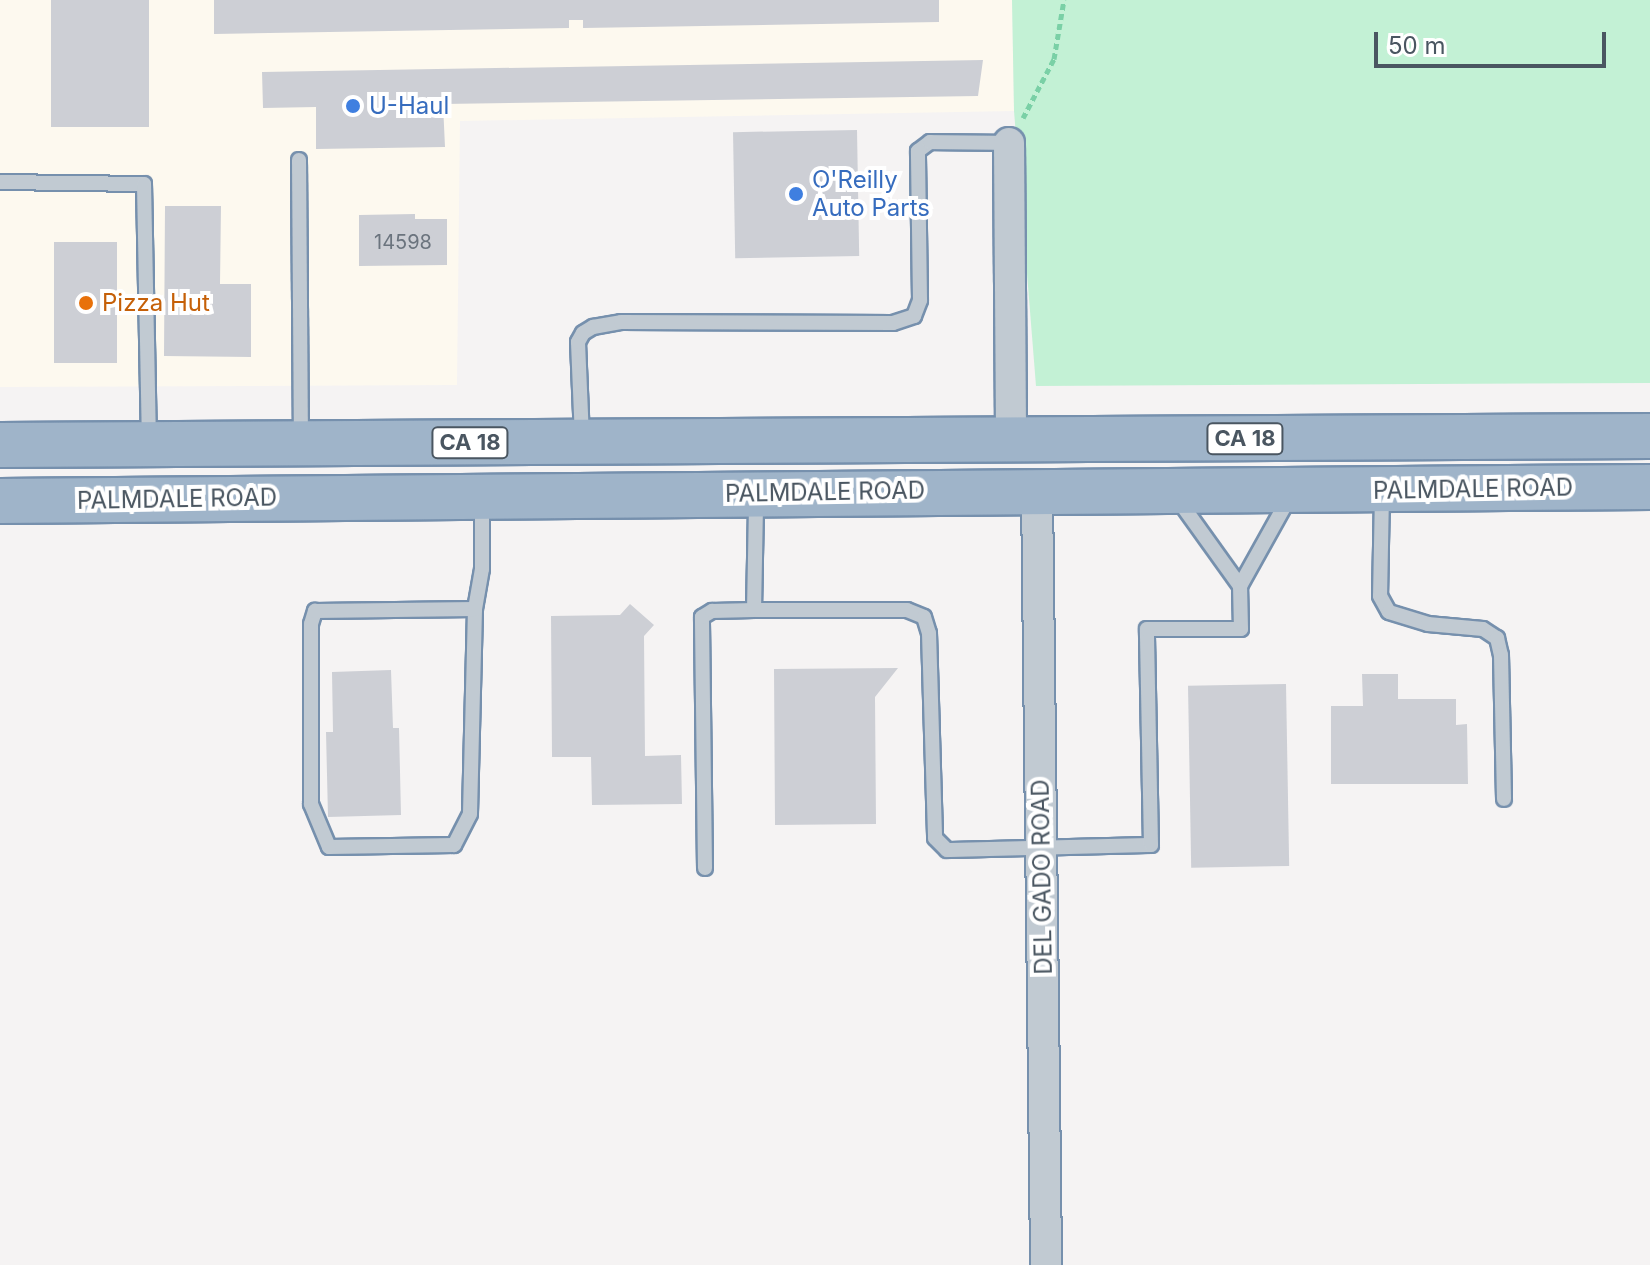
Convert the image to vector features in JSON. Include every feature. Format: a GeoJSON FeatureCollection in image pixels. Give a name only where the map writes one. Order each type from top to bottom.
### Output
{"type":"FeatureCollection","features":[{"type":"Feature","properties":{"kind":"highway","name":"PALMDALE ROAD"},"geometry":{"type":"LineString","coordinates":[[0,445],[1650,436]]}},
{"type":"Feature","properties":{"kind":"highway","name":"PALMDALE ROAD"},"geometry":{"type":"LineString","coordinates":[[0,501],[756,492],[1650,487]]}},
{"type":"Feature","properties":{"kind":"street"},"geometry":{"type":"LineString","coordinates":[[1009,143],[1011,440]]}},
{"type":"Feature","properties":{"kind":"street","name":"DEL GADO ROAD"},"geometry":{"type":"LineString","coordinates":[[1037,490],[1046,1265]]}},
{"type":"Feature","properties":{"kind":"lane"},"geometry":{"type":"LineString","coordinates":[[582,442],[578,342],[583,333],[603,323],[621,322],[905,321],[914,316],[920,300],[918,151],[930,142],[1009,143]]}},
{"type":"Feature","properties":{"kind":"lane"},"geometry":{"type":"LineString","coordinates":[[299,160],[301,444]]}},
{"type":"Feature","properties":{"kind":"lane"},"geometry":{"type":"LineString","coordinates":[[0,182],[144,184],[149,445]]}},
{"type":"Feature","properties":{"kind":"lane"},"geometry":{"type":"LineString","coordinates":[[1382,490],[1380,596],[1389,612],[1428,624],[1483,629],[1497,638],[1501,655],[1504,799]]}},
{"type":"Feature","properties":{"kind":"lane"},"geometry":{"type":"LineString","coordinates":[[705,868],[702,617],[712,611],[907,610],[924,617],[929,633],[935,838],[947,850],[1151,845],[1147,629],[1241,629],[1240,586],[1293,491]]}},
{"type":"Feature","properties":{"kind":"lane"},"geometry":{"type":"LineString","coordinates":[[754,610],[756,492]]}},
{"type":"Feature","properties":{"kind":"lane"},"geometry":{"type":"LineString","coordinates":[[1173,492],[1240,586]]}},
{"type":"Feature","properties":{"kind":"lane"},"geometry":{"type":"LineString","coordinates":[[475,609],[315,611],[311,624],[311,804],[329,847],[454,845],[470,814],[475,609],[482,569],[482,495]]}},
{"type":"Feature","properties":{"kind":"path"},"geometry":{"type":"LineString","coordinates":[[1009,143],[1054,59],[1064,0]]}},
{"type":"Feature","properties":{"kind":"shaded area"},"geometry":{"type":"Polygon","coordinates":[[[0,0],[1012,0],[1014,111],[460,121],[457,385],[0,387],[0,0]]]}},
{"type":"Feature","properties":{"kind":"green space"},"geometry":{"type":"Polygon","coordinates":[[[1012,0],[1650,0],[1650,383],[1036,386],[1014,111],[1012,0]]]}},
{"type":"Feature","properties":{"kind":"building"},"geometry":{"type":"Polygon","coordinates":[[[51,0],[149,0],[149,127],[51,127],[51,0]]]}},
{"type":"Feature","properties":{"kind":"building","name":"U-Haul"},"geometry":{"type":"Polygon","coordinates":[[[214,0],[939,0],[939,22],[583,28],[583,20],[569,20],[569,28],[214,34],[214,0]]]}},
{"type":"Feature","properties":{"kind":"building","name":"U-Haul"},"geometry":{"type":"Polygon","coordinates":[[[983,60],[978,96],[443,104],[445,147],[316,149],[316,107],[263,108],[262,72],[983,60]]]}},
{"type":"Feature","properties":{"kind":"building","name":"O'Reilly Auto Parts"},"geometry":{"type":"Polygon","coordinates":[[[857,130],[859,256],[735,258],[733,132],[857,130]]]}},
{"type":"Feature","properties":{"kind":"building"},"geometry":{"type":"Polygon","coordinates":[[[165,206],[221,206],[220,284],[251,284],[251,357],[164,356],[165,206]]]}},
{"type":"Feature","properties":{"kind":"building"},"geometry":{"type":"Polygon","coordinates":[[[415,214],[415,219],[447,219],[447,265],[359,266],[359,215],[415,214]]]}},
{"type":"Feature","properties":{"kind":"building","name":"Pizza Hut"},"geometry":{"type":"Polygon","coordinates":[[[54,242],[117,242],[117,363],[54,363],[54,242]]]}},
{"type":"Feature","properties":{"kind":"building"},"geometry":{"type":"Polygon","coordinates":[[[630,604],[654,625],[644,636],[645,756],[681,755],[682,804],[592,805],[591,757],[552,757],[551,616],[620,615],[630,604]]]}},
{"type":"Feature","properties":{"kind":"building"},"geometry":{"type":"Polygon","coordinates":[[[898,668],[875,697],[876,824],[775,825],[774,669],[898,668]]]}},
{"type":"Feature","properties":{"kind":"building"},"geometry":{"type":"Polygon","coordinates":[[[391,670],[393,728],[399,728],[401,815],[328,817],[326,732],[333,732],[332,672],[391,670]]]}},
{"type":"Feature","properties":{"kind":"building"},"geometry":{"type":"Polygon","coordinates":[[[1362,674],[1398,674],[1398,699],[1456,699],[1456,725],[1467,724],[1468,784],[1331,784],[1331,706],[1363,706],[1362,674]]]}},
{"type":"Feature","properties":{"kind":"building"},"geometry":{"type":"Polygon","coordinates":[[[1286,684],[1289,866],[1191,868],[1188,686],[1286,684]]]}},
{"type":"Feature","properties":{"kind":"place","name":"U-Haul"},"geometry":{"type":"Point","coordinates":[353,106]}},
{"type":"Feature","properties":{"kind":"place","name":"O'Reilly Auto Parts"},"geometry":{"type":"Point","coordinates":[796,194]}},
{"type":"Feature","properties":{"kind":"place","name":"Pizza Hut"},"geometry":{"type":"Point","coordinates":[86,303]}}]}
